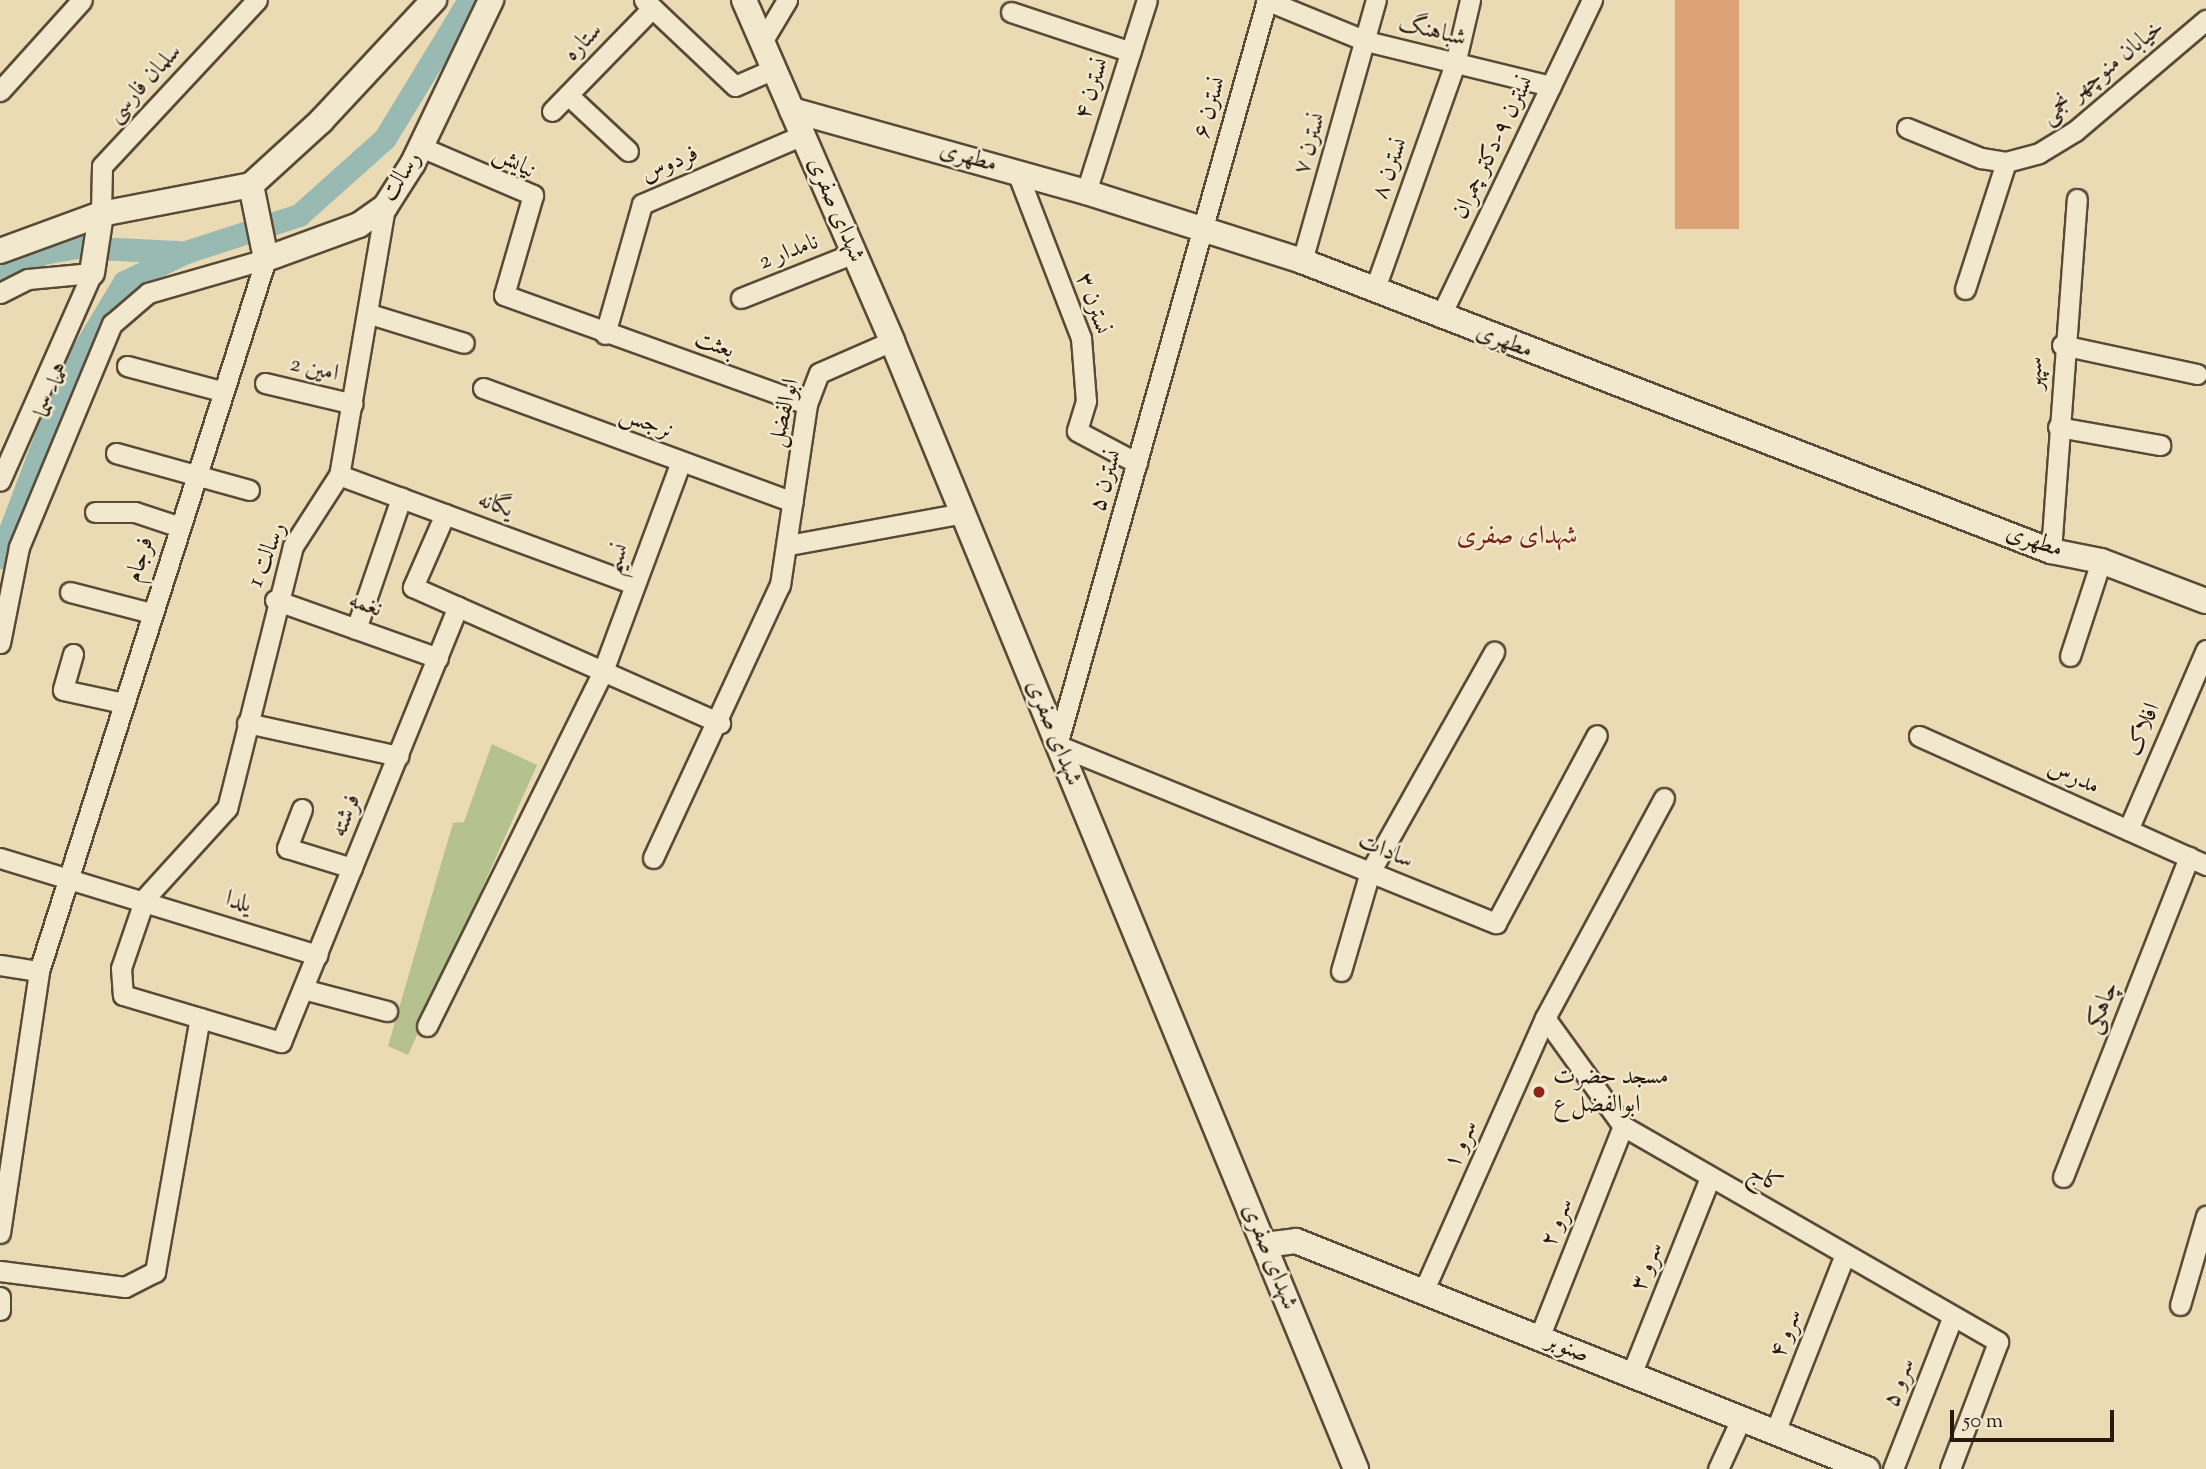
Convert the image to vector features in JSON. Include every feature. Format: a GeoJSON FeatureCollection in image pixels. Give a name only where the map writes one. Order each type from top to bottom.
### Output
{"type":"FeatureCollection","features":[{"type":"Feature","properties":{"kind":"street"},"geometry":{"type":"LineString","coordinates":[[0,91],[82,0]]}},
{"type":"Feature","properties":{"kind":"street","name":"سلمان فارسی"},"geometry":{"type":"LineString","coordinates":[[101,214],[102,166],[257,0]]}},
{"type":"Feature","properties":{"kind":"street"},"geometry":{"type":"LineString","coordinates":[[0,251],[101,214],[251,185],[321,121],[434,0]]}},
{"type":"Feature","properties":{"kind":"street","name":"رسالت"},"geometry":{"type":"LineString","coordinates":[[266,259],[359,225],[385,207],[421,147],[491,0]]}},
{"type":"Feature","properties":{"kind":"street","name":"شهدای صفری"},"geometry":{"type":"LineString","coordinates":[[744,0],[892,341],[1356,1469]]}},
{"type":"Feature","properties":{"kind":"street"},"geometry":{"type":"LineString","coordinates":[[762,42],[787,0]]}},
{"type":"Feature","properties":{"kind":"street","name":"نسترن ۴"},"geometry":{"type":"LineString","coordinates":[[1086,192],[1147,0]]}},
{"type":"Feature","properties":{"kind":"street","name":"شباهنگ"},"geometry":{"type":"LineString","coordinates":[[1266,0],[1366,41],[1551,86]]}},
{"type":"Feature","properties":{"kind":"street","name":"نسترن ۶"},"geometry":{"type":"LineString","coordinates":[[1203,229],[1266,0]]}},
{"type":"Feature","properties":{"kind":"street","name":"نسترن ۷"},"geometry":{"type":"LineString","coordinates":[[1302,261],[1376,0]]}},
{"type":"Feature","properties":{"kind":"street","name":"نسترن ۸"},"geometry":{"type":"LineString","coordinates":[[1374,291],[1455,64],[1470,0]]}},
{"type":"Feature","properties":{"kind":"street","name":"نسترن ۹-دکتر چمران"},"geometry":{"type":"LineString","coordinates":[[1440,317],[1592,0]]}},
{"type":"Feature","properties":{"kind":"street"},"geometry":{"type":"LineString","coordinates":[[648,4],[735,86],[774,69]]}},
{"type":"Feature","properties":{"kind":"street","name":"ستاره"},"geometry":{"type":"LineString","coordinates":[[552,111],[648,4]]}},
{"type":"Feature","properties":{"kind":"street"},"geometry":{"type":"LineString","coordinates":[[1011,12],[1131,51]]}},
{"type":"Feature","properties":{"kind":"street","name":"خیابان منوچهر نجمی"},"geometry":{"type":"LineString","coordinates":[[2006,162],[2039,153],[2076,131],[2206,20]]}},
{"type":"Feature","properties":{"kind":"street"},"geometry":{"type":"LineString","coordinates":[[568,95],[628,151]]}},
{"type":"Feature","properties":{"kind":"street","name":"مطهری"},"geometry":{"type":"LineString","coordinates":[[792,110],[1086,192],[1302,261],[1440,317],[2051,551],[2101,561],[2206,601]]}},
{"type":"Feature","properties":{"kind":"street"},"geometry":{"type":"LineString","coordinates":[[1907,128],[2006,162],[1965,289]]}},
{"type":"Feature","properties":{"kind":"street","name":"فردوس"},"geometry":{"type":"LineString","coordinates":[[605,334],[642,204],[803,135]]}},
{"type":"Feature","properties":{"kind":"street","name":"نیایش"},"geometry":{"type":"LineString","coordinates":[[421,147],[533,195],[504,295]]}},
{"type":"Feature","properties":{"kind":"street","name":"نسترن ۳"},"geometry":{"type":"LineString","coordinates":[[1017,172],[1082,338],[1086,401],[1077,431],[1137,463]]}},
{"type":"Feature","properties":{"kind":"street"},"geometry":{"type":"LineString","coordinates":[[251,185],[266,259]]}},
{"type":"Feature","properties":{"kind":"street","name":"سپهر"},"geometry":{"type":"LineString","coordinates":[[2051,551],[2062,345],[2077,199]]}},
{"type":"Feature","properties":{"kind":"street","name":"رسالت 1"},"geometry":{"type":"LineString","coordinates":[[145,898],[227,808],[275,600],[293,545],[339,475],[370,314],[385,207]]}},
{"type":"Feature","properties":{"kind":"street"},"geometry":{"type":"LineString","coordinates":[[0,293],[28,279],[92,273],[101,214]]}},
{"type":"Feature","properties":{"kind":"street","name":"نسترن ۵"},"geometry":{"type":"LineString","coordinates":[[1057,745],[1203,229]]}},
{"type":"Feature","properties":{"kind":"street","name":"نامدار 2"},"geometry":{"type":"LineString","coordinates":[[741,298],[854,253]]}},
{"type":"Feature","properties":{"kind":"street","name":"فرجام"},"geometry":{"type":"LineString","coordinates":[[39,971],[192,477],[266,259]]}},
{"type":"Feature","properties":{"kind":"street","name":"هما- سما"},"geometry":{"type":"LineString","coordinates":[[0,643],[19,547],[112,324],[126,306],[148,293],[266,259]]}},
{"type":"Feature","properties":{"kind":"street","name":"هما- سما"},"geometry":{"type":"LineString","coordinates":[[0,481],[92,273]]}},
{"type":"Feature","properties":{"kind":"street","name":"بعثت"},"geometry":{"type":"LineString","coordinates":[[504,295],[605,334],[807,404]]}},
{"type":"Feature","properties":{"kind":"street"},"geometry":{"type":"LineString","coordinates":[[370,314],[464,344]]}},
{"type":"Feature","properties":{"kind":"street","name":"ابوالفضل"},"geometry":{"type":"LineString","coordinates":[[653,858],[720,723],[780,585],[789,545],[807,404],[819,373],[892,341]]}},
{"type":"Feature","properties":{"kind":"street"},"geometry":{"type":"LineString","coordinates":[[2062,345],[2197,374]]}},
{"type":"Feature","properties":{"kind":"street"},"geometry":{"type":"LineString","coordinates":[[127,366],[221,391]]}},
{"type":"Feature","properties":{"kind":"street","name":"امین 2"},"geometry":{"type":"LineString","coordinates":[[265,383],[352,404]]}},
{"type":"Feature","properties":{"kind":"street","name":"نرجس"},"geometry":{"type":"LineString","coordinates":[[484,388],[680,464],[793,502]]}},
{"type":"Feature","properties":{"kind":"street"},"geometry":{"type":"LineString","coordinates":[[2057,427],[2160,445]]}},
{"type":"Feature","properties":{"kind":"street"},"geometry":{"type":"LineString","coordinates":[[116,453],[192,477],[249,490]]}},
{"type":"Feature","properties":{"kind":"street","name":"نسیم"},"geometry":{"type":"LineString","coordinates":[[427,1026],[603,671],[680,464]]}},
{"type":"Feature","properties":{"kind":"street","name":"یگانه"},"geometry":{"type":"LineString","coordinates":[[339,475],[634,584]]}},
{"type":"Feature","properties":{"kind":"street"},"geometry":{"type":"LineString","coordinates":[[356,629],[401,498]]}},
{"type":"Feature","properties":{"kind":"street"},"geometry":{"type":"LineString","coordinates":[[95,512],[135,512],[177,526]]}},
{"type":"Feature","properties":{"kind":"street"},"geometry":{"type":"LineString","coordinates":[[789,545],[963,513]]}},
{"type":"Feature","properties":{"kind":"street"},"geometry":{"type":"LineString","coordinates":[[445,514],[413,587],[720,723]]}},
{"type":"Feature","properties":{"kind":"street"},"geometry":{"type":"LineString","coordinates":[[2070,656],[2101,561]]}},
{"type":"Feature","properties":{"kind":"street"},"geometry":{"type":"LineString","coordinates":[[70,592],[150,613]]}},
{"type":"Feature","properties":{"kind":"street","name":"نغمه"},"geometry":{"type":"LineString","coordinates":[[275,600],[438,658]]}},
{"type":"Feature","properties":{"kind":"street","name":"فرشته"},"geometry":{"type":"LineString","coordinates":[[200,1018],[281,1042],[458,607]]}},
{"type":"Feature","properties":{"kind":"street","name":"افلاک"},"geometry":{"type":"LineString","coordinates":[[2128,830],[2206,650]]}},
{"type":"Feature","properties":{"kind":"street"},"geometry":{"type":"LineString","coordinates":[[1341,971],[1370,872],[1494,652]]}},
{"type":"Feature","properties":{"kind":"street"},"geometry":{"type":"LineString","coordinates":[[73,654],[63,690],[123,703]]}},
{"type":"Feature","properties":{"kind":"street"},"geometry":{"type":"LineString","coordinates":[[247,723],[398,756]]}},
{"type":"Feature","properties":{"kind":"street","name":"سادات"},"geometry":{"type":"LineString","coordinates":[[1057,745],[1496,923],[1597,735]]}},
{"type":"Feature","properties":{"kind":"street","name":"مدرس"},"geometry":{"type":"LineString","coordinates":[[1919,736],[2197,861]]}},
{"type":"Feature","properties":{"kind":"street","name":"سرو ۱"},"geometry":{"type":"LineString","coordinates":[[1423,1292],[1545,1018],[1664,798]]}},
{"type":"Feature","properties":{"kind":"street"},"geometry":{"type":"LineString","coordinates":[[302,809],[287,848],[352,868]]}},
{"type":"Feature","properties":{"kind":"street","name":"یلدا"},"geometry":{"type":"LineString","coordinates":[[0,858],[145,898],[317,955]]}},
{"type":"Feature","properties":{"kind":"street","name":"چاهکی"},"geometry":{"type":"LineString","coordinates":[[2063,1177],[2197,861]]}},
{"type":"Feature","properties":{"kind":"street"},"geometry":{"type":"LineString","coordinates":[[0,1271],[125,1287],[155,1272],[200,1018],[123,995],[121,968],[145,898]]}},
{"type":"Feature","properties":{"kind":"street"},"geometry":{"type":"LineString","coordinates":[[0,965],[39,971],[0,1233]]}},
{"type":"Feature","properties":{"kind":"street"},"geometry":{"type":"LineString","coordinates":[[303,989],[387,1011]]}},
{"type":"Feature","properties":{"kind":"street","name":"کاج"},"geometry":{"type":"LineString","coordinates":[[1545,1018],[1623,1126],[1998,1342],[1950,1469]]}},
{"type":"Feature","properties":{"kind":"street","name":"سرو ۲"},"geometry":{"type":"LineString","coordinates":[[1539,1338],[1623,1126]]}},
{"type":"Feature","properties":{"kind":"street","name":"سرو ۳"},"geometry":{"type":"LineString","coordinates":[[1631,1375],[1710,1177]]}},
{"type":"Feature","properties":{"kind":"street"},"geometry":{"type":"LineString","coordinates":[[2180,1305],[2206,1216]]}},
{"type":"Feature","properties":{"kind":"street","name":"صنوبر"},"geometry":{"type":"LineString","coordinates":[[1265,1245],[1296,1241],[1867,1469]]}},
{"type":"Feature","properties":{"kind":"street","name":"سرو ۴"},"geometry":{"type":"LineString","coordinates":[[1775,1432],[1845,1254]]}},
{"type":"Feature","properties":{"kind":"street"},"geometry":{"type":"LineString","coordinates":[[0,1297],[0,1310]]}},
{"type":"Feature","properties":{"kind":"street","name":"سرو ۵"},"geometry":{"type":"LineString","coordinates":[[1892,1469],[1953,1316]]}},
{"type":"Feature","properties":{"kind":"street"},"geometry":{"type":"LineString","coordinates":[[1718,1469],[1741,1419]]}},
{"type":"Feature","properties":{"kind":"green space"},"geometry":{"type":"Polygon","coordinates":[[[492,744],[537,765],[408,1055],[388,1046],[453,823],[464,822],[492,744]]]}},
{"type":"Feature","properties":{"kind":"building"},"geometry":{"type":"Polygon","coordinates":[[[1675,0],[1739,0],[1739,229],[1675,229],[1675,0]]]}},
{"type":"Feature","properties":{"kind":"waterway"},"geometry":{"type":"LineString","coordinates":[[0,557],[69,374],[124,282],[186,252],[299,215],[385,138],[469,0]]}},
{"type":"Feature","properties":{"kind":"waterway"},"geometry":{"type":"LineString","coordinates":[[0,273],[43,253],[77,247],[177,252]]}},
{"type":"Feature","properties":{"kind":"place","name":"مسجد حضرت ابوالفضل ع"},"geometry":{"type":"Point","coordinates":[1539,1092]}},
{"type":"Feature","properties":{"kind":"district","name":"شهدای صفری"},"geometry":{"type":"Point","coordinates":[1517,537]}}]}
